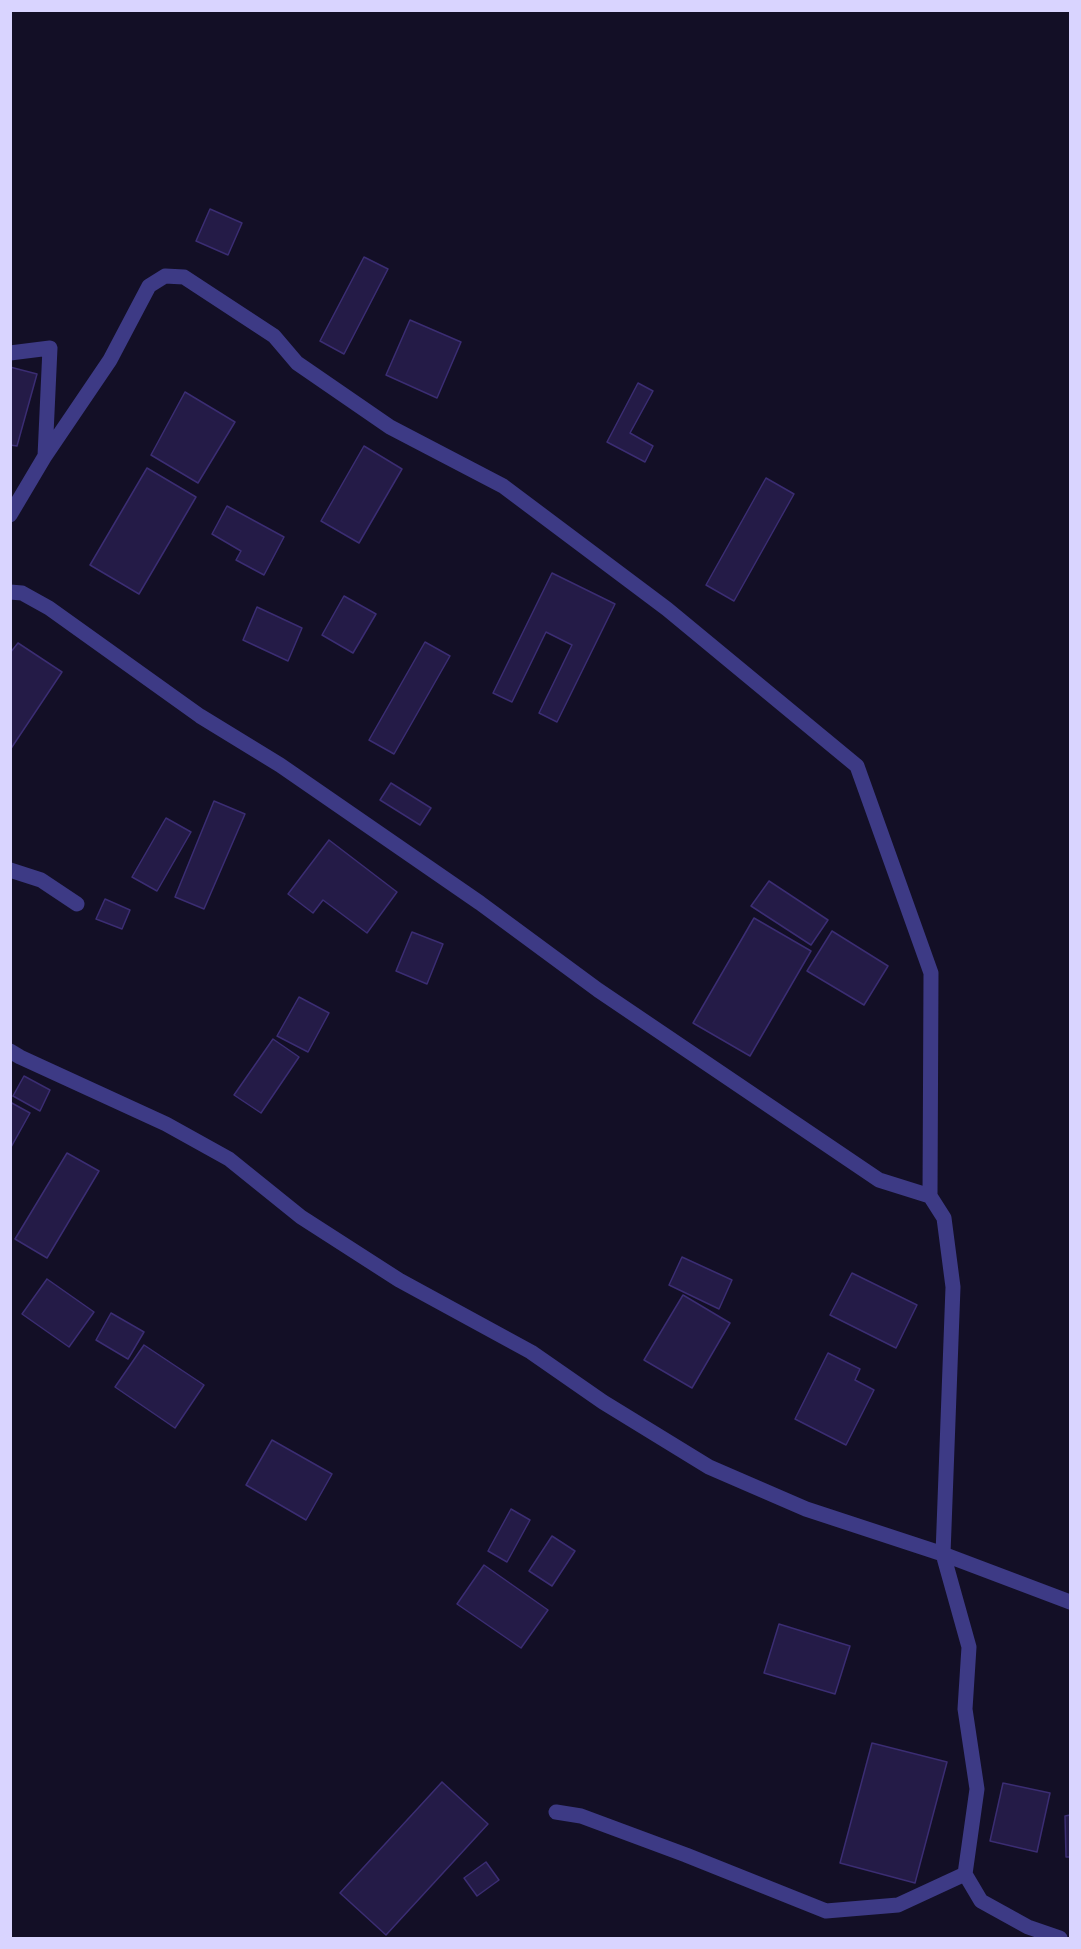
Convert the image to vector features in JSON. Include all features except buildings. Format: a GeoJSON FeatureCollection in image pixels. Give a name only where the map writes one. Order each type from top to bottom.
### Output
{"type":"FeatureCollection","features":[{"type":"Feature","properties":{"kind":"street"},"geometry":{"type":"LineString","coordinates":[[10,515],[45,456],[110,360],[149,286],[165,276],[184,277],[274,336],[297,363],[390,427],[503,486],[667,609],[857,766],[931,973],[930,1196],[944,1218],[953,1287],[943,1554],[969,1647],[965,1709],[977,1789],[965,1874],[981,1901],[1028,1928],[1059,1938]]}},
{"type":"Feature","properties":{"kind":"street"},"geometry":{"type":"LineString","coordinates":[[10,353],[50,348],[45,456]]}},
{"type":"Feature","properties":{"kind":"street"},"geometry":{"type":"LineString","coordinates":[[10,592],[22,593],[49,608],[200,716],[280,765],[480,903],[598,990],[879,1180],[930,1196]]}},
{"type":"Feature","properties":{"kind":"street"},"geometry":{"type":"LineString","coordinates":[[10,870],[41,880],[77,904]]}},
{"type":"Feature","properties":{"kind":"street"},"geometry":{"type":"LineString","coordinates":[[10,1050],[20,1058],[166,1124],[229,1159],[311,1223],[399,1280],[531,1352],[603,1402],[709,1467],[806,1509],[943,1554],[1071,1602]]}},
{"type":"Feature","properties":{"kind":"street"},"geometry":{"type":"LineString","coordinates":[[556,1812],[581,1816],[826,1911],[898,1905],[965,1874]]}}]}
